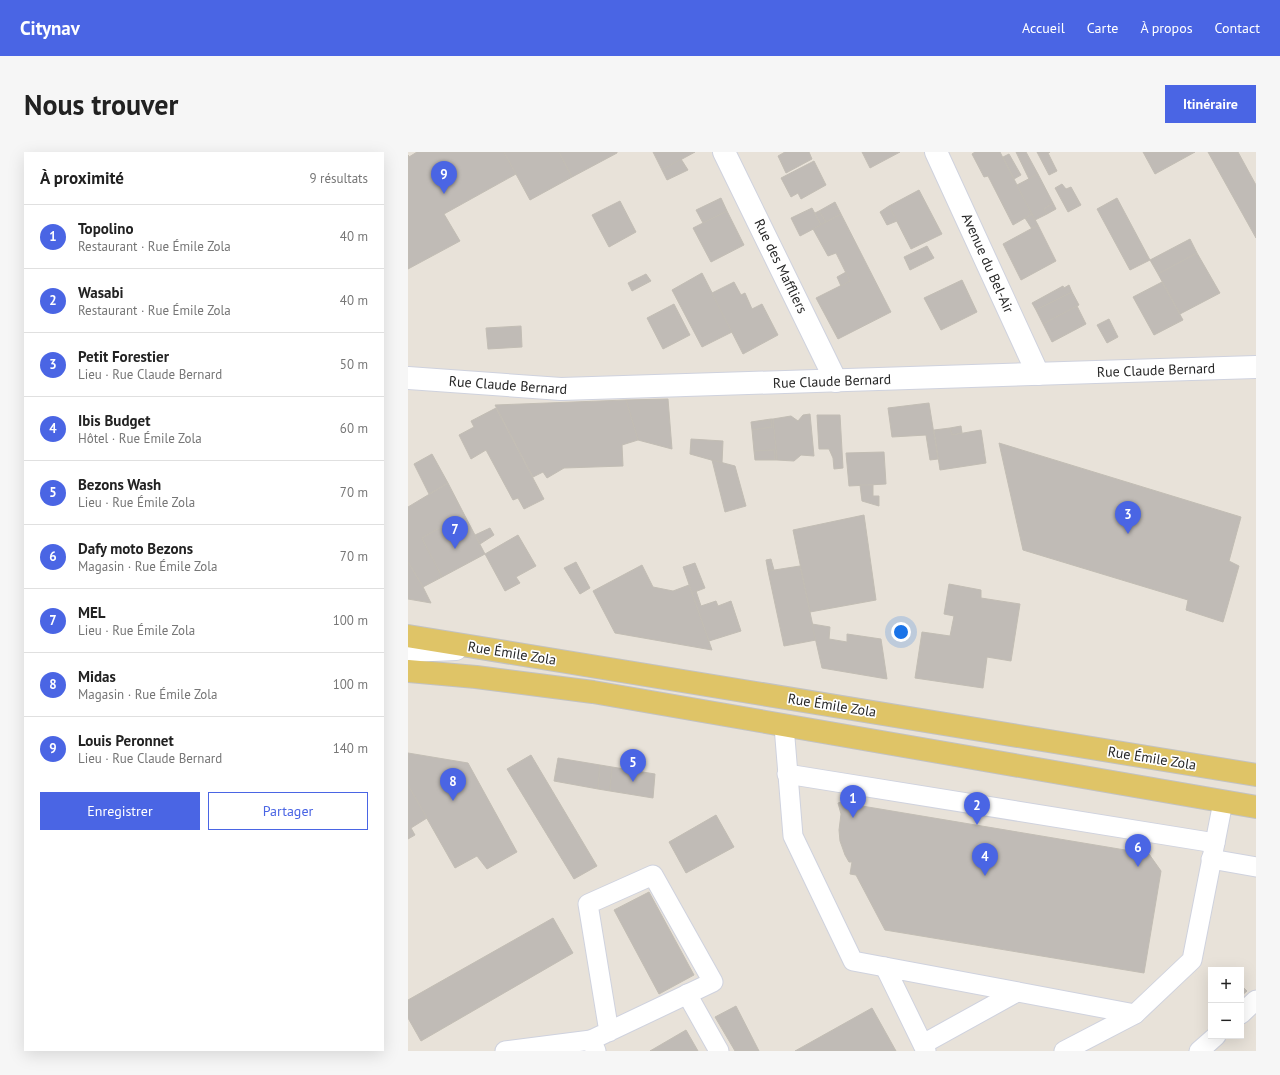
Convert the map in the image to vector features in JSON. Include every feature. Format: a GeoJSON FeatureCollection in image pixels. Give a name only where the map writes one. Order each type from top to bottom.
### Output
{"type":"FeatureCollection","features":[{"type":"Feature","properties":{"kind":"main road","name":"Rue Émile Zola"},"geometry":{"type":"LineString","coordinates":[[408,636],[1256,775]]}},
{"type":"Feature","properties":{"kind":"main road","name":"Rue Émile Zola"},"geometry":{"type":"LineString","coordinates":[[408,671],[476,677],[593,692],[1256,807]]}},
{"type":"Feature","properties":{"kind":"street","name":"Rue des Maffliers"},"geometry":{"type":"LineString","coordinates":[[724,152],[836,381]]}},
{"type":"Feature","properties":{"kind":"street","name":"Avenue du Bel-Air"},"geometry":{"type":"LineString","coordinates":[[936,152],[1038,374]]}},
{"type":"Feature","properties":{"kind":"street","name":"Rue Claude Bernard"},"geometry":{"type":"LineString","coordinates":[[408,378],[561,389],[1256,367]]}},
{"type":"Feature","properties":{"kind":"street"},"geometry":{"type":"LineString","coordinates":[[408,651],[481,648]]}},
{"type":"Feature","properties":{"kind":"lane"},"geometry":{"type":"LineString","coordinates":[[784,726],[793,836],[853,961],[1135,1014]]}},
{"type":"Feature","properties":{"kind":"lane"},"geometry":{"type":"LineString","coordinates":[[787,774],[1213,851],[1256,867]]}},
{"type":"Feature","properties":{"kind":"lane"},"geometry":{"type":"LineString","coordinates":[[1064,1051],[1135,1014],[1192,960],[1223,802]]}},
{"type":"Feature","properties":{"kind":"lane"},"geometry":{"type":"LineString","coordinates":[[505,1051],[594,1046],[609,1032],[713,982],[653,875],[588,904],[609,1032]]}},
{"type":"Feature","properties":{"kind":"lane"},"geometry":{"type":"LineString","coordinates":[[885,967],[925,1048],[1017,992]]}},
{"type":"Feature","properties":{"kind":"lane"},"geometry":{"type":"LineString","coordinates":[[687,994],[719,1051]]}},
{"type":"Feature","properties":{"kind":"lane"},"geometry":{"type":"LineString","coordinates":[[1244,1011],[1256,1000]]}},
{"type":"Feature","properties":{"kind":"lane"},"geometry":{"type":"LineString","coordinates":[[1199,1051],[1213,1039]]}},
{"type":"Feature","properties":{"kind":"building"},"geometry":{"type":"Polygon","coordinates":[[[417,152],[504,152],[516,174],[444,214],[460,241],[408,269],[408,155],[409,157],[417,152]]]}},
{"type":"Feature","properties":{"kind":"building"},"geometry":{"type":"Polygon","coordinates":[[[504,152],[559,152],[572,177],[530,200],[504,152]]]}},
{"type":"Feature","properties":{"kind":"building"},"geometry":{"type":"Polygon","coordinates":[[[559,152],[617,152],[617,153],[572,177],[559,152]]]}},
{"type":"Feature","properties":{"kind":"building"},"geometry":{"type":"Polygon","coordinates":[[[653,152],[695,152],[662,170],[653,152]]]}},
{"type":"Feature","properties":{"kind":"building"},"geometry":{"type":"Polygon","coordinates":[[[785,152],[809,152],[812,159],[786,173],[778,156],[785,152]]]}},
{"type":"Feature","properties":{"kind":"building"},"geometry":{"type":"Polygon","coordinates":[[[862,152],[900,152],[870,168],[862,152]]]}},
{"type":"Feature","properties":{"kind":"building"},"geometry":{"type":"Polygon","coordinates":[[[975,152],[1000,152],[1032,214],[1013,225],[988,176],[984,177],[972,154],[975,152]]]}},
{"type":"Feature","properties":{"kind":"building"},"geometry":{"type":"Polygon","coordinates":[[[1016,152],[1026,152],[1038,174],[1029,179],[1016,152]]]}},
{"type":"Feature","properties":{"kind":"building"},"geometry":{"type":"Polygon","coordinates":[[[1037,152],[1050,152],[1048,153],[1057,171],[1049,175],[1037,152]]]}},
{"type":"Feature","properties":{"kind":"building"},"geometry":{"type":"Polygon","coordinates":[[[1143,152],[1195,152],[1155,174],[1143,152]]]}},
{"type":"Feature","properties":{"kind":"building"},"geometry":{"type":"Polygon","coordinates":[[[1208,152],[1238,152],[1256,185],[1256,238],[1208,152]]]}},
{"type":"Feature","properties":{"kind":"building"},"geometry":{"type":"Polygon","coordinates":[[[1009,154],[1021,175],[1014,179],[1003,157],[1009,154]]]}},
{"type":"Feature","properties":{"kind":"building"},"geometry":{"type":"Polygon","coordinates":[[[681,159],[688,170],[667,180],[662,170],[681,159]]]}},
{"type":"Feature","properties":{"kind":"building"},"geometry":{"type":"Polygon","coordinates":[[[814,161],[826,185],[801,199],[798,193],[791,197],[781,178],[814,161]]]}},
{"type":"Feature","properties":{"kind":"building"},"geometry":{"type":"Polygon","coordinates":[[[1038,174],[1053,203],[1044,209],[1047,214],[1035,220],[1017,185],[1038,174]]]}},
{"type":"Feature","properties":{"kind":"building"},"geometry":{"type":"Polygon","coordinates":[[[1062,184],[1066,189],[1071,187],[1081,205],[1068,212],[1055,188],[1062,184]]]}},
{"type":"Feature","properties":{"kind":"building"},"geometry":{"type":"Polygon","coordinates":[[[919,190],[942,234],[911,249],[889,206],[919,190]]]}},
{"type":"Feature","properties":{"kind":"building"},"geometry":{"type":"Polygon","coordinates":[[[721,198],[727,211],[703,223],[696,210],[721,198]]]}},
{"type":"Feature","properties":{"kind":"building"},"geometry":{"type":"Polygon","coordinates":[[[1117,198],[1150,260],[1130,270],[1097,209],[1117,198]]]}},
{"type":"Feature","properties":{"kind":"building"},"geometry":{"type":"Polygon","coordinates":[[[620,201],[636,232],[609,247],[592,215],[620,201]]]}},
{"type":"Feature","properties":{"kind":"building"},"geometry":{"type":"Polygon","coordinates":[[[835,202],[841,214],[826,222],[819,211],[835,202]]]}},
{"type":"Feature","properties":{"kind":"building"},"geometry":{"type":"Polygon","coordinates":[[[1053,203],[1056,209],[1047,214],[1044,209],[1053,203]]]}},
{"type":"Feature","properties":{"kind":"building"},"geometry":{"type":"Polygon","coordinates":[[[889,206],[897,221],[887,225],[880,212],[889,206]]]}},
{"type":"Feature","properties":{"kind":"building"},"geometry":{"type":"Polygon","coordinates":[[[812,208],[821,225],[800,236],[791,218],[812,208]]]}},
{"type":"Feature","properties":{"kind":"building"},"geometry":{"type":"Polygon","coordinates":[[[727,211],[744,245],[711,262],[693,228],[727,211]]]}},
{"type":"Feature","properties":{"kind":"building"},"geometry":{"type":"Polygon","coordinates":[[[819,211],[826,222],[821,225],[815,213],[819,211]]]}},
{"type":"Feature","properties":{"kind":"building"},"geometry":{"type":"Polygon","coordinates":[[[841,214],[891,312],[838,339],[816,298],[850,281],[836,253],[828,256],[813,229],[841,214]]]}},
{"type":"Feature","properties":{"kind":"building"},"geometry":{"type":"Polygon","coordinates":[[[1032,214],[1038,225],[1032,229],[1025,218],[1032,214]]]}},
{"type":"Feature","properties":{"kind":"building"},"geometry":{"type":"Polygon","coordinates":[[[1038,225],[1056,261],[1021,280],[1003,244],[1038,225]]]}},
{"type":"Feature","properties":{"kind":"building"},"geometry":{"type":"Polygon","coordinates":[[[1190,239],[1197,253],[1158,274],[1150,260],[1190,239]]]}},
{"type":"Feature","properties":{"kind":"building"},"geometry":{"type":"Polygon","coordinates":[[[927,246],[934,258],[910,270],[904,257],[927,246]]]}},
{"type":"Feature","properties":{"kind":"building"},"geometry":{"type":"Polygon","coordinates":[[[1197,253],[1220,293],[1180,314],[1158,274],[1197,253]]]}},
{"type":"Feature","properties":{"kind":"building"},"geometry":{"type":"Polygon","coordinates":[[[846,272],[850,281],[841,286],[837,277],[846,272]]]}},
{"type":"Feature","properties":{"kind":"building"},"geometry":{"type":"Polygon","coordinates":[[[702,273],[732,332],[702,347],[672,290],[702,273]]]}},
{"type":"Feature","properties":{"kind":"building"},"geometry":{"type":"Polygon","coordinates":[[[646,274],[651,281],[632,291],[628,283],[646,274]]]}},
{"type":"Feature","properties":{"kind":"building"},"geometry":{"type":"Polygon","coordinates":[[[962,280],[977,312],[941,330],[924,298],[962,280]]]}},
{"type":"Feature","properties":{"kind":"building"},"geometry":{"type":"Polygon","coordinates":[[[734,282],[741,295],[745,293],[752,309],[762,304],[778,335],[743,354],[712,293],[734,282]]]}},
{"type":"Feature","properties":{"kind":"building"},"geometry":{"type":"Polygon","coordinates":[[[1162,282],[1183,320],[1154,335],[1133,297],[1162,282]]]}},
{"type":"Feature","properties":{"kind":"building"},"geometry":{"type":"Polygon","coordinates":[[[1069,285],[1072,292],[1036,310],[1032,303],[1063,286],[1064,288],[1069,285]]]}},
{"type":"Feature","properties":{"kind":"building"},"geometry":{"type":"Polygon","coordinates":[[[1072,292],[1079,305],[1043,324],[1036,310],[1072,292]]]}},
{"type":"Feature","properties":{"kind":"building"},"geometry":{"type":"Polygon","coordinates":[[[674,304],[690,335],[663,349],[647,318],[674,304]]]}},
{"type":"Feature","properties":{"kind":"building"},"geometry":{"type":"Polygon","coordinates":[[[1077,306],[1086,324],[1052,342],[1043,324],[1077,306]]]}},
{"type":"Feature","properties":{"kind":"building"},"geometry":{"type":"Polygon","coordinates":[[[1109,319],[1118,337],[1107,343],[1097,325],[1109,319]]]}},
{"type":"Feature","properties":{"kind":"building"},"geometry":{"type":"Polygon","coordinates":[[[521,326],[522,347],[488,349],[486,328],[521,326]]]}},
{"type":"Feature","properties":{"kind":"building"},"geometry":{"type":"Polygon","coordinates":[[[668,399],[672,449],[638,440],[626,400],[668,399]]]}},
{"type":"Feature","properties":{"kind":"building"},"geometry":{"type":"Polygon","coordinates":[[[626,400],[638,440],[622,445],[623,466],[564,468],[547,478],[543,472],[533,477],[495,405],[626,400]]]}},
{"type":"Feature","properties":{"kind":"building"},"geometry":{"type":"Polygon","coordinates":[[[929,403],[938,459],[930,460],[926,435],[892,437],[888,408],[929,403]]]}},
{"type":"Feature","properties":{"kind":"building"},"geometry":{"type":"Polygon","coordinates":[[[496,408],[544,499],[524,509],[518,498],[513,500],[486,450],[471,459],[459,435],[474,427],[471,421],[496,408]]]}},
{"type":"Feature","properties":{"kind":"building"},"geometry":{"type":"Polygon","coordinates":[[[810,414],[814,456],[801,455],[794,461],[777,460],[773,419],[791,416],[798,421],[803,415],[810,414]]]}},
{"type":"Feature","properties":{"kind":"building"},"geometry":{"type":"Polygon","coordinates":[[[817,415],[840,415],[843,468],[834,469],[833,458],[829,449],[819,449],[817,415]]]}},
{"type":"Feature","properties":{"kind":"building"},"geometry":{"type":"Polygon","coordinates":[[[771,419],[772,427],[752,430],[751,422],[771,419]]]}},
{"type":"Feature","properties":{"kind":"building"},"geometry":{"type":"Polygon","coordinates":[[[771,419],[773,419],[777,460],[775,460],[774,450],[754,451],[752,430],[772,427],[771,419]]]}},
{"type":"Feature","properties":{"kind":"building"},"geometry":{"type":"Polygon","coordinates":[[[961,426],[962,433],[952,435],[950,428],[961,426]]]}},
{"type":"Feature","properties":{"kind":"building"},"geometry":{"type":"Polygon","coordinates":[[[950,428],[952,435],[981,430],[986,463],[940,470],[934,430],[950,428]]]}},
{"type":"Feature","properties":{"kind":"building"},"geometry":{"type":"Polygon","coordinates":[[[691,439],[723,441],[722,463],[690,454],[691,439]]]}},
{"type":"Feature","properties":{"kind":"building"},"geometry":{"type":"Polygon","coordinates":[[[999,443],[1241,517],[1229,561],[1239,566],[1223,622],[1186,610],[1188,600],[1023,550],[999,443]]]}},
{"type":"Feature","properties":{"kind":"building"},"geometry":{"type":"Polygon","coordinates":[[[774,450],[775,460],[755,460],[754,451],[774,450]]]}},
{"type":"Feature","properties":{"kind":"building"},"geometry":{"type":"Polygon","coordinates":[[[884,452],[886,484],[849,486],[846,453],[884,452]]]}},
{"type":"Feature","properties":{"kind":"building"},"geometry":{"type":"Polygon","coordinates":[[[432,454],[448,483],[429,494],[414,464],[432,454]]]}},
{"type":"Feature","properties":{"kind":"building"},"geometry":{"type":"Polygon","coordinates":[[[712,460],[735,466],[746,506],[725,512],[712,460]]]}},
{"type":"Feature","properties":{"kind":"building"},"geometry":{"type":"Polygon","coordinates":[[[448,483],[464,514],[422,538],[442,577],[423,587],[408,562],[408,507],[448,483]]]}},
{"type":"Feature","properties":{"kind":"building"},"geometry":{"type":"Polygon","coordinates":[[[860,485],[873,485],[873,496],[879,496],[879,506],[862,501],[860,485]]]}},
{"type":"Feature","properties":{"kind":"building"},"geometry":{"type":"Polygon","coordinates":[[[464,514],[485,554],[442,577],[422,538],[464,514]]]}},
{"type":"Feature","properties":{"kind":"building"},"geometry":{"type":"Polygon","coordinates":[[[864,515],[876,600],[810,612],[793,530],[864,515]]]}},
{"type":"Feature","properties":{"kind":"building"},"geometry":{"type":"Polygon","coordinates":[[[490,528],[494,535],[480,544],[475,535],[490,528]]]}},
{"type":"Feature","properties":{"kind":"building"},"geometry":{"type":"Polygon","coordinates":[[[518,535],[536,566],[516,577],[520,583],[505,591],[485,554],[518,535]]]}},
{"type":"Feature","properties":{"kind":"building"},"geometry":{"type":"Polygon","coordinates":[[[771,559],[774,570],[768,571],[766,560],[771,559]]]}},
{"type":"Feature","properties":{"kind":"building"},"geometry":{"type":"Polygon","coordinates":[[[408,562],[423,587],[431,603],[408,599],[408,562]]]}},
{"type":"Feature","properties":{"kind":"building"},"geometry":{"type":"Polygon","coordinates":[[[576,562],[590,588],[580,594],[564,568],[576,562]]]}},
{"type":"Feature","properties":{"kind":"building"},"geometry":{"type":"Polygon","coordinates":[[[695,563],[705,588],[692,593],[683,567],[695,563]]]}},
{"type":"Feature","properties":{"kind":"building"},"geometry":{"type":"Polygon","coordinates":[[[642,565],[653,587],[673,591],[689,585],[712,650],[615,633],[593,591],[642,565]]]}},
{"type":"Feature","properties":{"kind":"building"},"geometry":{"type":"Polygon","coordinates":[[[800,566],[816,640],[784,646],[768,571],[800,566]]]}},
{"type":"Feature","properties":{"kind":"building"},"geometry":{"type":"Polygon","coordinates":[[[949,584],[981,590],[981,598],[1020,604],[1011,661],[987,657],[983,688],[915,678],[922,632],[950,636],[954,616],[944,614],[949,584]]]}},
{"type":"Feature","properties":{"kind":"building"},"geometry":{"type":"Polygon","coordinates":[[[696,591],[701,606],[716,601],[718,606],[731,601],[741,631],[709,641],[692,593],[696,591]]]}},
{"type":"Feature","properties":{"kind":"building"},"geometry":{"type":"Polygon","coordinates":[[[812,624],[830,627],[829,639],[847,642],[847,634],[881,639],[887,679],[822,668],[812,624]]]}},
{"type":"Feature","properties":{"kind":"building"},"geometry":{"type":"Polygon","coordinates":[[[408,753],[468,763],[517,852],[487,869],[477,856],[455,868],[408,785],[408,753]]]}},
{"type":"Feature","properties":{"kind":"building"},"geometry":{"type":"Polygon","coordinates":[[[531,755],[597,866],[574,879],[507,769],[531,755]]]}},
{"type":"Feature","properties":{"kind":"building"},"geometry":{"type":"Polygon","coordinates":[[[558,758],[600,765],[598,789],[554,781],[558,758]]]}},
{"type":"Feature","properties":{"kind":"building"},"geometry":{"type":"Polygon","coordinates":[[[600,765],[612,767],[610,791],[598,789],[600,765]]]}},
{"type":"Feature","properties":{"kind":"building"},"geometry":{"type":"Polygon","coordinates":[[[612,767],[655,774],[653,798],[610,791],[612,767]]]}},
{"type":"Feature","properties":{"kind":"building"},"geometry":{"type":"Polygon","coordinates":[[[408,785],[427,818],[411,828],[415,835],[408,839],[408,785]]]}},
{"type":"Feature","properties":{"kind":"building"},"geometry":{"type":"Polygon","coordinates":[[[853,799],[856,809],[862,806],[1149,854],[1161,871],[1144,973],[885,930],[856,875],[850,874],[852,862],[849,862],[845,855],[840,841],[839,830],[841,814],[838,803],[853,799]]]}},
{"type":"Feature","properties":{"kind":"building"},"geometry":{"type":"Polygon","coordinates":[[[716,815],[734,847],[686,873],[669,842],[716,815]]]}},
{"type":"Feature","properties":{"kind":"building"},"geometry":{"type":"Polygon","coordinates":[[[649,892],[694,975],[659,994],[614,910],[649,892]]]}},
{"type":"Feature","properties":{"kind":"building"},"geometry":{"type":"Polygon","coordinates":[[[553,918],[573,953],[421,1041],[408,1018],[408,1000],[553,918]]]}},
{"type":"Feature","properties":{"kind":"building"},"geometry":{"type":"Polygon","coordinates":[[[736,1006],[759,1051],[735,1051],[715,1017],[736,1006]]]}},
{"type":"Feature","properties":{"kind":"building"},"geometry":{"type":"Polygon","coordinates":[[[872,1008],[896,1051],[795,1051],[872,1008]]]}},
{"type":"Feature","properties":{"kind":"building"},"geometry":{"type":"Polygon","coordinates":[[[686,1030],[698,1051],[650,1051],[686,1030]]]}},
{"type":"Feature","properties":{"kind":"place","name":"Louis Peronnet"},"geometry":{"type":"Point","coordinates":[444,194]}},
{"type":"Feature","properties":{"kind":"place","name":"Petit Forestier"},"geometry":{"type":"Point","coordinates":[1128,534]}},
{"type":"Feature","properties":{"kind":"place","name":"MEL"},"geometry":{"type":"Point","coordinates":[455,549]}},
{"type":"Feature","properties":{"kind":"place","name":"Bezons Wash"},"geometry":{"type":"Point","coordinates":[633,782]}},
{"type":"Feature","properties":{"kind":"place","name":"Midas"},"geometry":{"type":"Point","coordinates":[453,801]}},
{"type":"Feature","properties":{"kind":"place","name":"Topolino"},"geometry":{"type":"Point","coordinates":[853,818]}},
{"type":"Feature","properties":{"kind":"place","name":"Wasabi"},"geometry":{"type":"Point","coordinates":[977,825]}},
{"type":"Feature","properties":{"kind":"place","name":"Dafy moto Bezons"},"geometry":{"type":"Point","coordinates":[1138,867]}},
{"type":"Feature","properties":{"kind":"place","name":"Ibis Budget"},"geometry":{"type":"Point","coordinates":[985,876]}}]}
